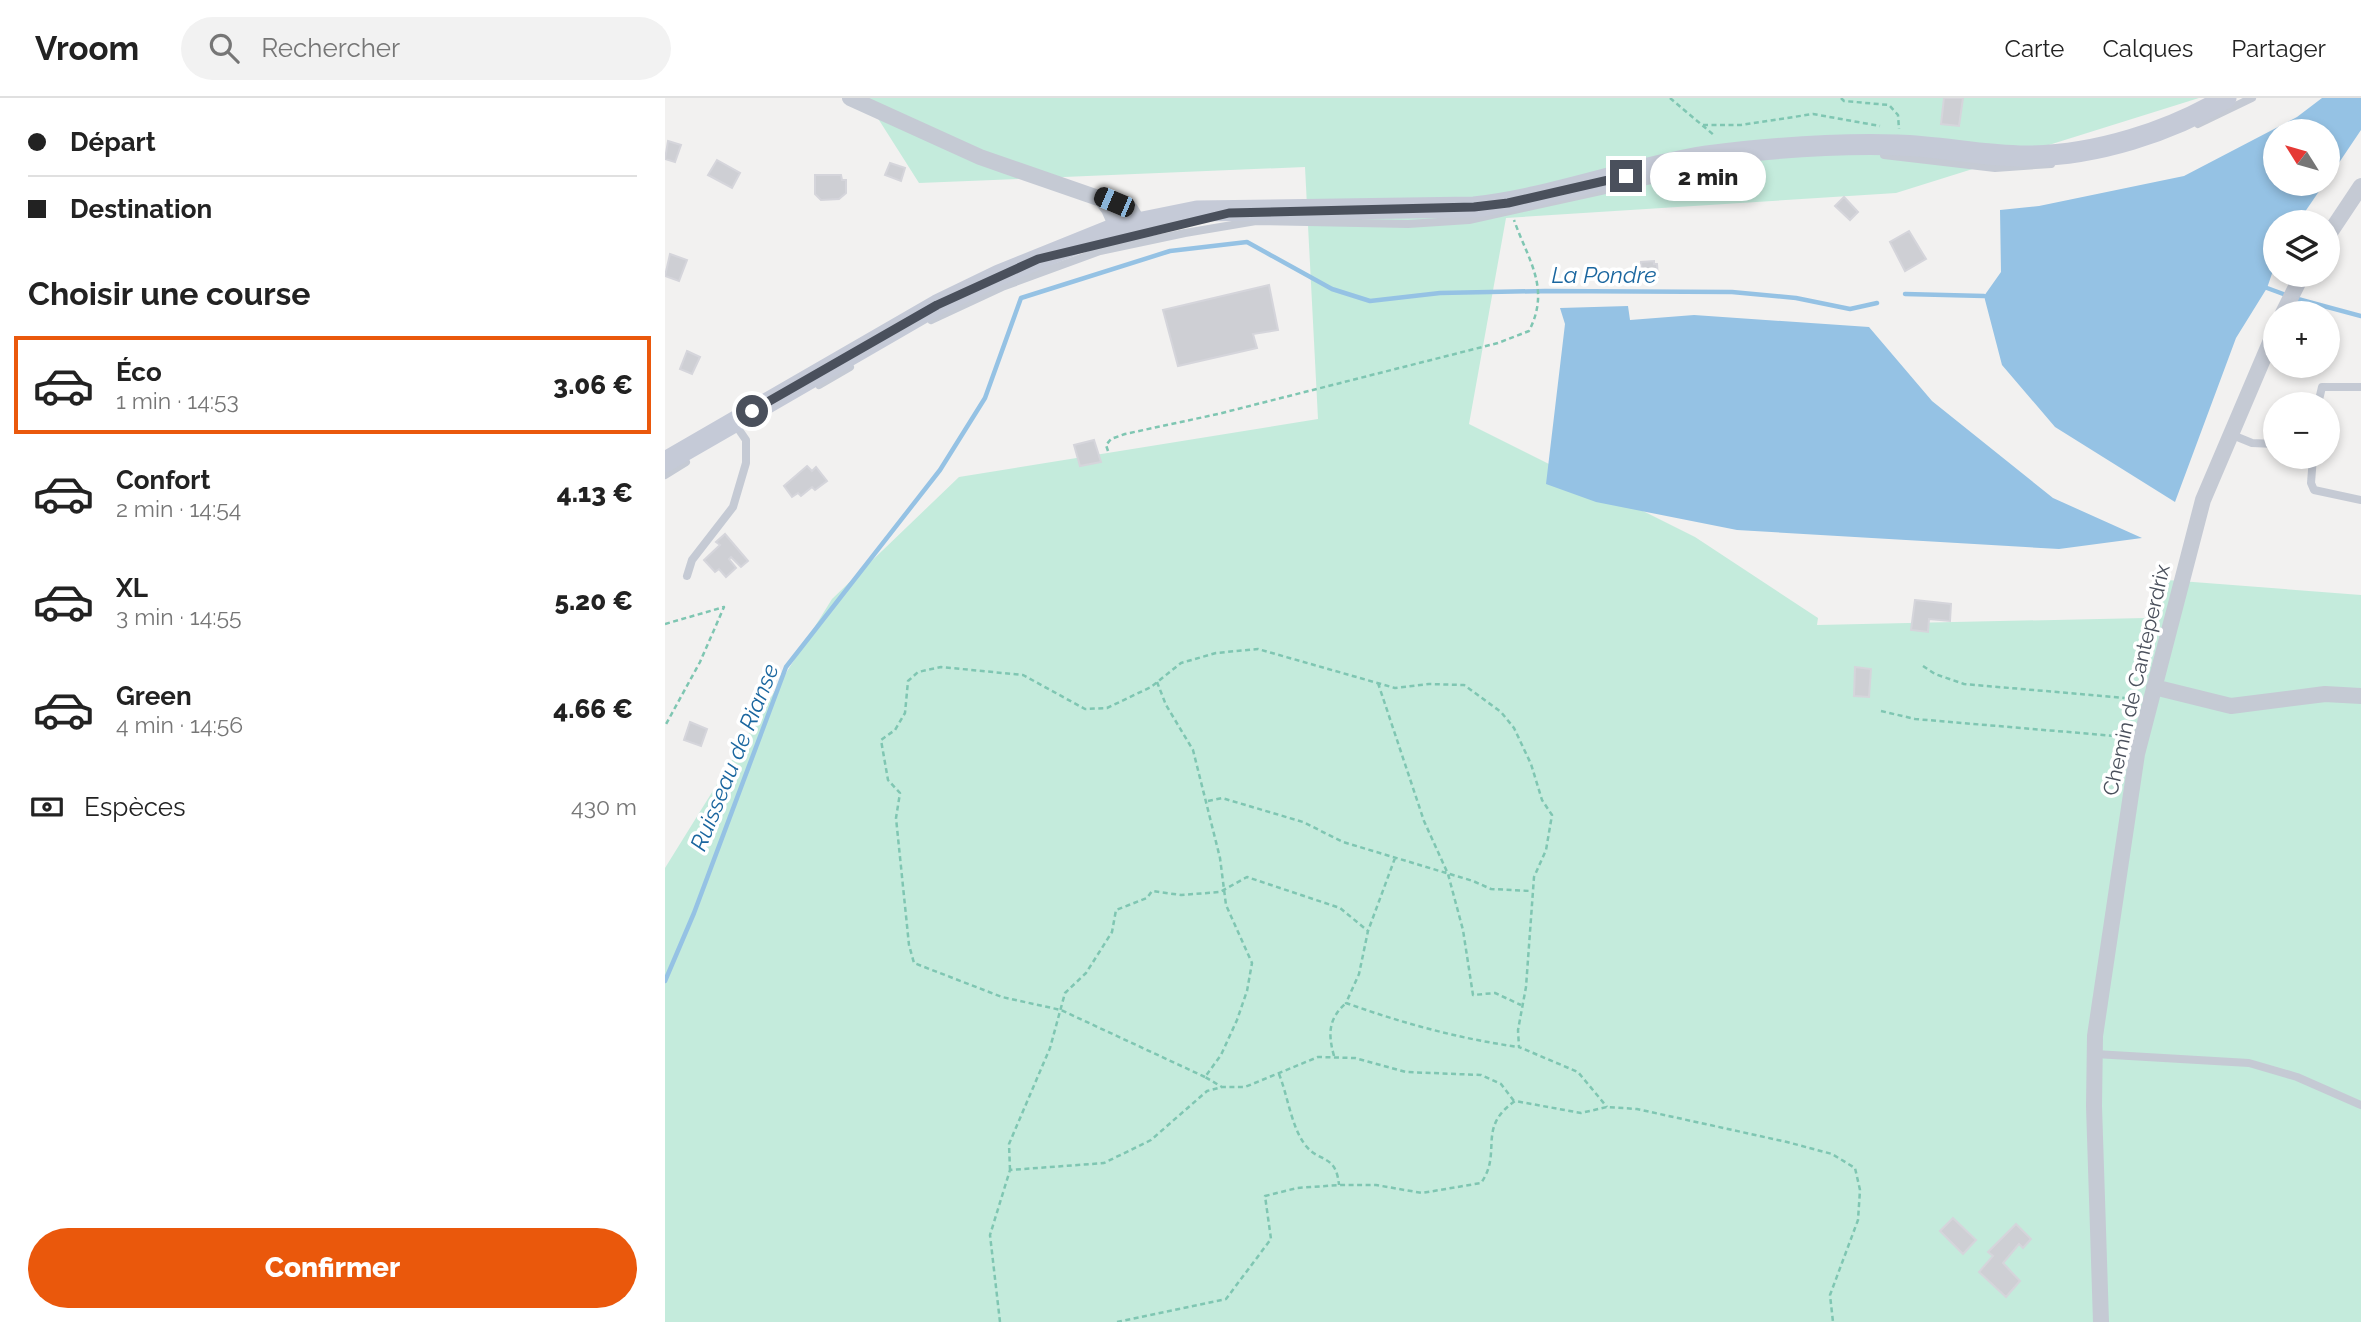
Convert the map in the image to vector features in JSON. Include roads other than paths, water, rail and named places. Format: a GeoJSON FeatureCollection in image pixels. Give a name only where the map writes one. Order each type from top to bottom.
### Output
{"type":"FeatureCollection","features":[{"type":"Feature","properties":{"kind":"main road"},"geometry":{"type":"LineString","coordinates":[[665,462],[736,426],[937,305],[1038,259],[1197,211],[1229,213],[1474,207],[1508,203],[1705,157],[1902,136],[2030,156],[2100,147],[2158,130],[2206,111],[2226,98]]}},
{"type":"Feature","properties":{"kind":"street"},"geometry":{"type":"LineString","coordinates":[[850,98],[980,157],[1098,195],[1130,209],[1142,227]]}},
{"type":"Feature","properties":{"kind":"street"},"geometry":{"type":"LineString","coordinates":[[2340,218],[2361,186]]}},
{"type":"Feature","properties":{"kind":"street"},"geometry":{"type":"LineString","coordinates":[[1098,195],[1120,233]]}},
{"type":"Feature","properties":{"kind":"street","name":"Chemin de Canteperdrix"},"geometry":{"type":"LineString","coordinates":[[2101,1322],[2095,1054],[2107,938],[2141,738],[2200,512],[2263,358]]}},
{"type":"Feature","properties":{"kind":"street"},"geometry":{"type":"LineString","coordinates":[[2153,693],[2231,706],[2325,694],[2361,696]]}},
{"type":"Feature","properties":{"kind":"lane"},"geometry":{"type":"LineString","coordinates":[[665,475],[736,426],[932,320],[1002,287],[1100,251],[1257,221],[1408,224],[1469,220],[1511,213],[1708,167],[1784,156],[1865,153],[1933,158],[1995,168],[2040,166],[2150,143],[2225,113],[2252,98]]}},
{"type":"Feature","properties":{"kind":"lane"},"geometry":{"type":"LineString","coordinates":[[2321,392],[2322,387],[2361,387]]}},
{"type":"Feature","properties":{"kind":"lane"},"geometry":{"type":"LineString","coordinates":[[687,576],[692,560],[733,507],[746,463],[746,440],[736,426]]}},
{"type":"Feature","properties":{"kind":"lane"},"geometry":{"type":"LineString","coordinates":[[2230,434],[2252,443],[2263,443]]}},
{"type":"Feature","properties":{"kind":"lane"},"geometry":{"type":"LineString","coordinates":[[2312,469],[2311,483],[2314,490],[2361,500]]}},
{"type":"Feature","properties":{"kind":"lane"},"geometry":{"type":"LineString","coordinates":[[2095,1054],[2249,1063],[2297,1077],[2361,1105]]}},
{"type":"Feature","properties":{"kind":"water"},"geometry":{"type":"Polygon","coordinates":[[[2322,98],[2361,98],[2361,130],[2340,161],[2340,119],[2293,119],[2322,98]]]}},
{"type":"Feature","properties":{"kind":"water"},"geometry":{"type":"Polygon","coordinates":[[[2263,135],[2263,196],[2316,196],[2306,210],[2263,210],[2263,287],[2267,287],[2236,338],[2175,502],[2055,427],[2002,365],[1984,296],[2001,272],[2000,210],[2039,206],[2184,176],[2263,135]]]}},
{"type":"Feature","properties":{"kind":"water"},"geometry":{"type":"Polygon","coordinates":[[[1628,306],[1630,320],[1694,315],[1869,327],[1932,401],[2053,498],[2142,538],[2059,549],[1737,530],[1596,502],[1546,484],[1565,324],[1560,308],[1628,306]]]}},
{"type":"Feature","properties":{"kind":"waterway","name":"Ruisseau de Rianse"},"geometry":{"type":"LineString","coordinates":[[665,981],[694,913],[786,667],[940,470],[985,398],[1021,298],[1170,251],[1247,242],[1332,289],[1370,301],[1440,293],[1545,291],[1732,292],[1796,298],[1850,309],[1877,303]]}},
{"type":"Feature","properties":{"kind":"waterway","name":"La Pondre"},"geometry":{"type":"LineString","coordinates":[[2267,288],[2286,295]]}},
{"type":"Feature","properties":{"kind":"waterway","name":"La Pondre"},"geometry":{"type":"LineString","coordinates":[[1905,294],[1984,296]]}},
{"type":"Feature","properties":{"kind":"waterway","name":"La Pondre"},"geometry":{"type":"LineString","coordinates":[[2294,298],[2361,316]]}}]}
